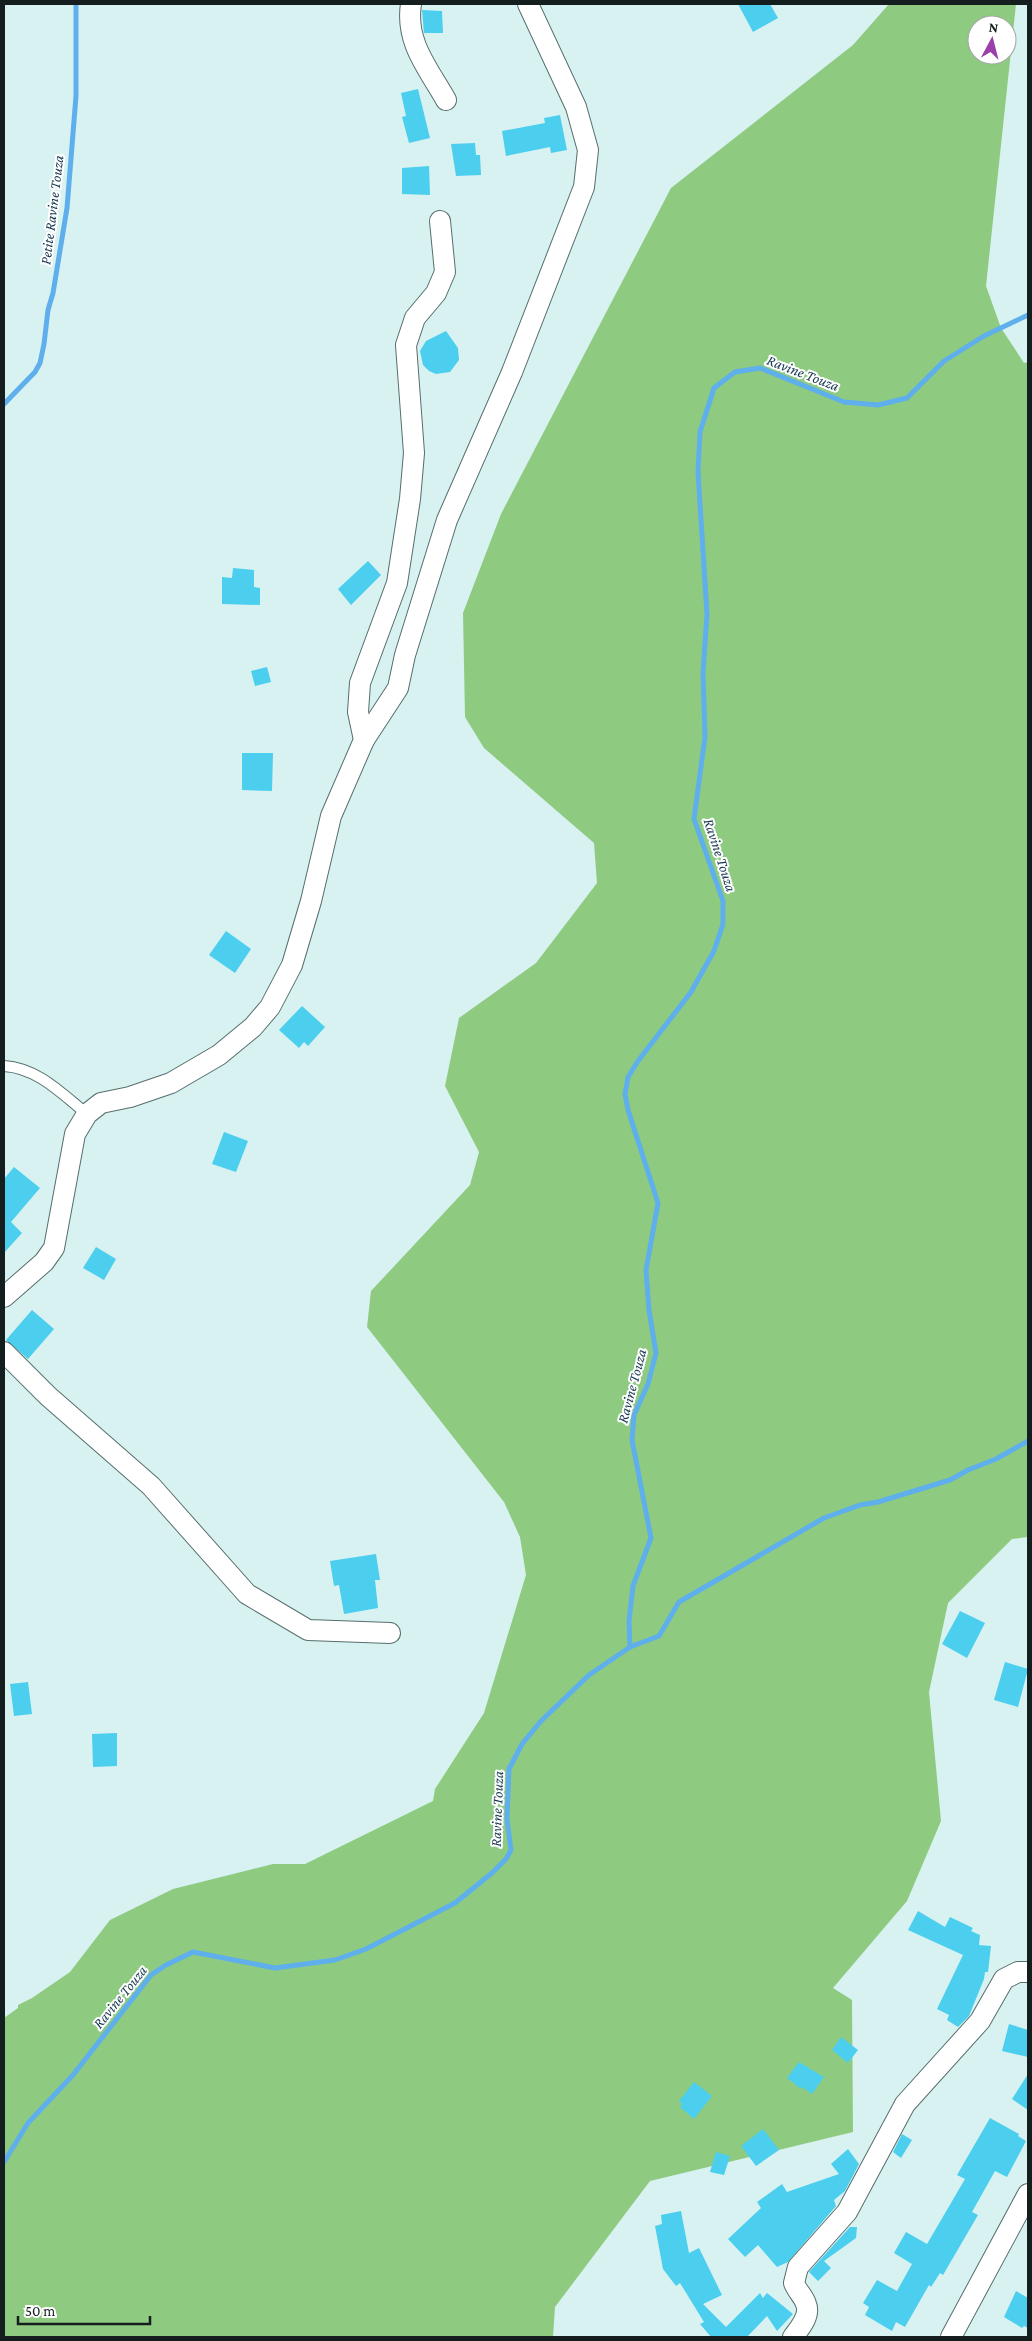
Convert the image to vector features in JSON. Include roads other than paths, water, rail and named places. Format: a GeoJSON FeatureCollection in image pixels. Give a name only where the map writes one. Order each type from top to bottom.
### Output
{"type":"FeatureCollection","features":[{"type":"Feature","properties":{"kind":"street"},"geometry":{"type":"LineString","coordinates":[[411,4],[409,18],[413,42],[446,100]]}},
{"type":"Feature","properties":{"kind":"street"},"geometry":{"type":"LineString","coordinates":[[4,1298],[44,1262],[54,1248],[75,1134],[86,1114],[101,1103],[130,1097],[171,1083],[219,1055],[253,1027],[270,1007],[292,965],[311,901],[331,816],[364,740],[398,688],[405,655],[447,520],[512,372],[584,187],[588,150],[576,107],[528,4]]}},
{"type":"Feature","properties":{"kind":"street"},"geometry":{"type":"LineString","coordinates":[[364,740],[358,712],[360,683],[397,583],[410,499],[414,453],[406,345],[415,318],[436,293],[445,272],[440,221]]}},
{"type":"Feature","properties":{"kind":"street"},"geometry":{"type":"LineString","coordinates":[[4,1352],[48,1396],[151,1486],[247,1594],[308,1630],[390,1633]]}},
{"type":"Feature","properties":{"kind":"street"},"geometry":{"type":"LineString","coordinates":[[793,2337],[802,2325],[807,2312],[806,2304],[794,2284],[798,2266],[847,2212],[905,2104],[980,2022],[1004,1979],[1018,1972],[1028,1972]]}},
{"type":"Feature","properties":{"kind":"street"},"geometry":{"type":"LineString","coordinates":[[951,2337],[1028,2194]]}},
{"type":"Feature","properties":{"kind":"lane"},"geometry":{"type":"LineString","coordinates":[[4,1066],[19,1067],[33,1073],[86,1114]]}},
{"type":"Feature","properties":{"kind":"waterway","name":"Petite Ravine Touza"},"geometry":{"type":"LineString","coordinates":[[4,404],[35,372],[40,363],[44,344],[48,310],[53,293],[67,208],[76,96],[76,4]]}},
{"type":"Feature","properties":{"kind":"waterway","name":"Ravine Touza"},"geometry":{"type":"LineString","coordinates":[[630,1647],[629,1621],[633,1586],[651,1538],[632,1440],[634,1415],[648,1384],[656,1353],[649,1310],[646,1270],[658,1203],[628,1110],[625,1094],[628,1077],[638,1061],[691,992],[714,951],[723,924],[723,901],[694,819],[705,737],[703,673],[707,614],[698,472],[700,432],[714,388],[735,372],[760,368],[844,402],[878,405],[907,398],[944,361],[984,336],[1028,315]]}},
{"type":"Feature","properties":{"kind":"waterway","name":"Ravine Touza"},"geometry":{"type":"LineString","coordinates":[[4,2162],[28,2123],[73,2075],[151,1975],[166,1965],[193,1952],[275,1968],[335,1960],[366,1949],[455,1903],[492,1873],[506,1859],[511,1850],[507,1819],[509,1769],[522,1744],[541,1721],[589,1675],[630,1647],[659,1636],[679,1602],[824,1518],[860,1505],[878,1502],[950,1480],[968,1470],[996,1459],[1028,1441]]}}]}
